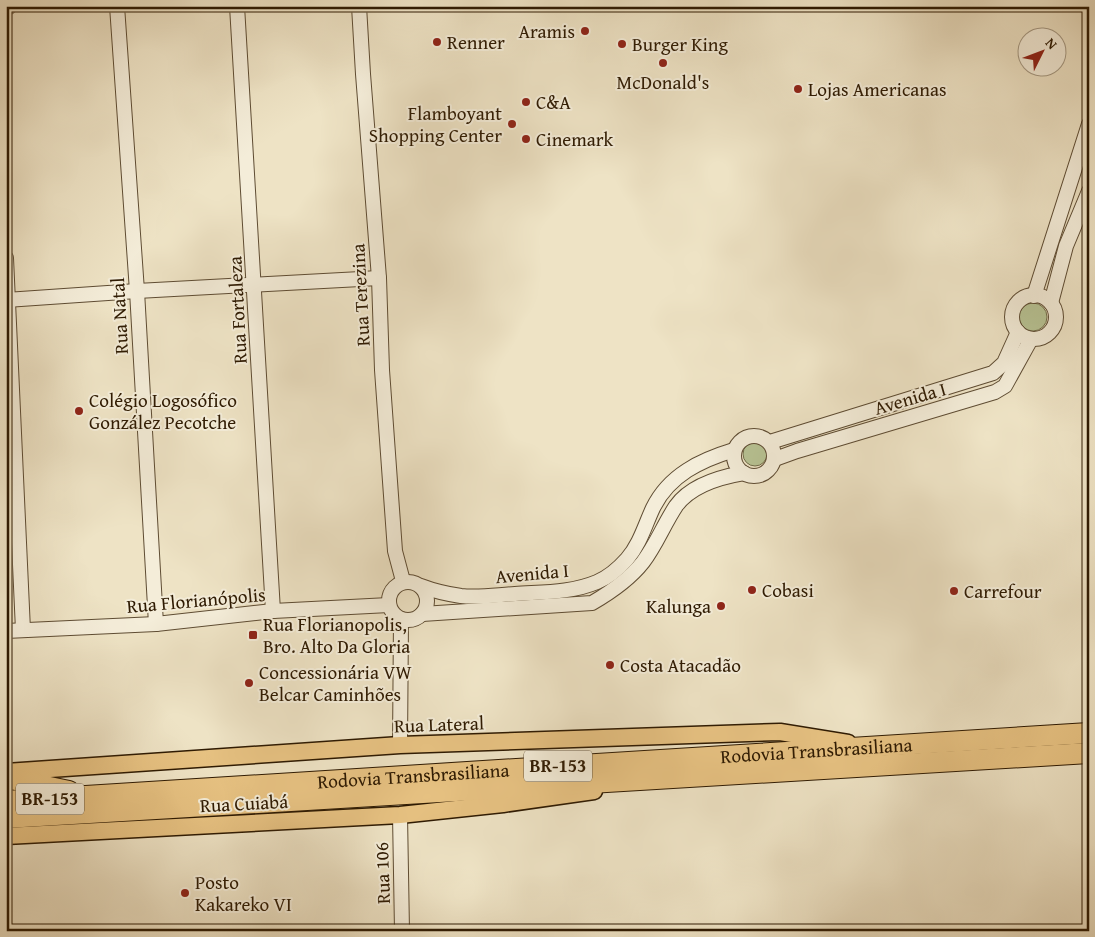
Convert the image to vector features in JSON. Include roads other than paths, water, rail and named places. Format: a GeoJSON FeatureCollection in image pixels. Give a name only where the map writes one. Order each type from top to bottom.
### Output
{"type":"FeatureCollection","features":[{"type":"Feature","properties":{"kind":"highway"},"geometry":{"type":"LineString","coordinates":[[1023,736],[1089,723]]}},
{"type":"Feature","properties":{"kind":"highway","name":"Rodovia Transbrasiliana"},"geometry":{"type":"LineString","coordinates":[[6,801],[1089,733]]}},
{"type":"Feature","properties":{"kind":"highway","name":"Rodovia Transbrasiliana"},"geometry":{"type":"LineString","coordinates":[[6,818],[1089,755]]}},
{"type":"Feature","properties":{"kind":"highway"},"geometry":{"type":"LineString","coordinates":[[6,778],[93,796]]}},
{"type":"Feature","properties":{"kind":"main road","name":"Rua Lateral"},"geometry":{"type":"LineString","coordinates":[[6,772],[400,745],[780,732],[872,746]]}},
{"type":"Feature","properties":{"kind":"main road","name":"Rua Cuiabá"},"geometry":{"type":"LineString","coordinates":[[6,836],[400,815],[503,804],[692,777]]}},
{"type":"Feature","properties":{"kind":"street"},"geometry":{"type":"LineString","coordinates":[[6,9],[10,6]]}},
{"type":"Feature","properties":{"kind":"street","name":"Rua Natal"},"geometry":{"type":"LineString","coordinates":[[117,6],[137,290],[156,624]]}},
{"type":"Feature","properties":{"kind":"street","name":"Rua Fortaleza"},"geometry":{"type":"LineString","coordinates":[[237,6],[273,611]]}},
{"type":"Feature","properties":{"kind":"street","name":"Rua Terezina"},"geometry":{"type":"LineString","coordinates":[[359,6],[379,278],[382,370],[394,542],[402,582]]}},
{"type":"Feature","properties":{"kind":"street"},"geometry":{"type":"LineString","coordinates":[[1034,296],[1089,124]]}},
{"type":"Feature","properties":{"kind":"street"},"geometry":{"type":"LineString","coordinates":[[1051,303],[1066,246],[1089,191]]}},
{"type":"Feature","properties":{"kind":"street"},"geometry":{"type":"LineString","coordinates":[[6,258],[23,630]]}},
{"type":"Feature","properties":{"kind":"street"},"geometry":{"type":"LineString","coordinates":[[8,300],[137,290],[379,278]]}},
{"type":"Feature","properties":{"kind":"street"},"geometry":{"type":"LineString","coordinates":[[1025,297],[1045,298],[1051,303],[1056,317],[1051,331],[1046,336],[1039,339],[1031,339],[1024,337],[1018,332],[1012,320],[1015,306],[1025,297]]}},
{"type":"Feature","properties":{"kind":"street","name":"Avenida I"},"geometry":{"type":"LineString","coordinates":[[770,442],[993,373],[1004,364],[1018,332]]}},
{"type":"Feature","properties":{"kind":"street","name":"Avenida I"},"geometry":{"type":"LineString","coordinates":[[775,459],[995,392],[1005,386],[1031,339]]}},
{"type":"Feature","properties":{"kind":"street"},"geometry":{"type":"LineString","coordinates":[[747,436],[759,436],[770,442],[775,453],[775,459],[768,471],[763,474],[756,476],[744,473],[735,463],[734,450],[737,444],[747,436]]}},
{"type":"Feature","properties":{"kind":"street","name":"Avenida I"},"geometry":{"type":"LineString","coordinates":[[420,586],[439,592],[478,596],[567,591],[598,582],[614,572],[628,557],[639,541],[653,506],[665,489],[680,474],[715,456],[734,450]]}},
{"type":"Feature","properties":{"kind":"street","name":"Avenida I"},"geometry":{"type":"LineString","coordinates":[[422,614],[592,603],[610,593],[642,563],[677,504],[707,482],[724,476],[744,473]]}},
{"type":"Feature","properties":{"kind":"street"},"geometry":{"type":"LineString","coordinates":[[402,582],[415,583],[420,586],[424,591],[427,602],[422,614],[409,621],[393,614],[388,600],[391,590],[402,582]]}},
{"type":"Feature","properties":{"kind":"street","name":"Rua Florianópolis"},"geometry":{"type":"LineString","coordinates":[[6,631],[156,624],[273,611],[389,605]]}},
{"type":"Feature","properties":{"kind":"street"},"geometry":{"type":"LineString","coordinates":[[400,745],[401,619]]}},
{"type":"Feature","properties":{"kind":"street","name":"Rua 106"},"geometry":{"type":"LineString","coordinates":[[400,815],[402,931]]}},
{"type":"Feature","properties":{"kind":"place","name":"Aramis"},"geometry":{"type":"Point","coordinates":[585,31]}},
{"type":"Feature","properties":{"kind":"place","name":"Renner"},"geometry":{"type":"Point","coordinates":[437,42]}},
{"type":"Feature","properties":{"kind":"place","name":"Burger King"},"geometry":{"type":"Point","coordinates":[622,44]}},
{"type":"Feature","properties":{"kind":"place","name":"McDonald's"},"geometry":{"type":"Point","coordinates":[663,63]}},
{"type":"Feature","properties":{"kind":"place","name":"Lojas Americanas"},"geometry":{"type":"Point","coordinates":[798,89]}},
{"type":"Feature","properties":{"kind":"place","name":"C&A"},"geometry":{"type":"Point","coordinates":[526,102]}},
{"type":"Feature","properties":{"kind":"place","name":"Flamboyant Shopping Center"},"geometry":{"type":"Point","coordinates":[512,124]}},
{"type":"Feature","properties":{"kind":"place","name":"Cinemark"},"geometry":{"type":"Point","coordinates":[526,139]}},
{"type":"Feature","properties":{"kind":"place","name":"Colégio Logosófico González Pecotche"},"geometry":{"type":"Point","coordinates":[79,411]}},
{"type":"Feature","properties":{"kind":"place","name":"Cobasi"},"geometry":{"type":"Point","coordinates":[752,590]}},
{"type":"Feature","properties":{"kind":"place","name":"Carrefour"},"geometry":{"type":"Point","coordinates":[954,591]}},
{"type":"Feature","properties":{"kind":"place","name":"Kalunga"},"geometry":{"type":"Point","coordinates":[721,606]}},
{"type":"Feature","properties":{"kind":"place","name":"Rua Florianopolis, Bro. Alto Da Gloria"},"geometry":{"type":"Point","coordinates":[253,635]}},
{"type":"Feature","properties":{"kind":"place","name":"Costa Atacadão"},"geometry":{"type":"Point","coordinates":[610,665]}},
{"type":"Feature","properties":{"kind":"place","name":"Concessionária VW Belcar Caminhões"},"geometry":{"type":"Point","coordinates":[249,683]}},
{"type":"Feature","properties":{"kind":"place","name":"Posto Kakareko VI"},"geometry":{"type":"Point","coordinates":[185,893]}}]}
